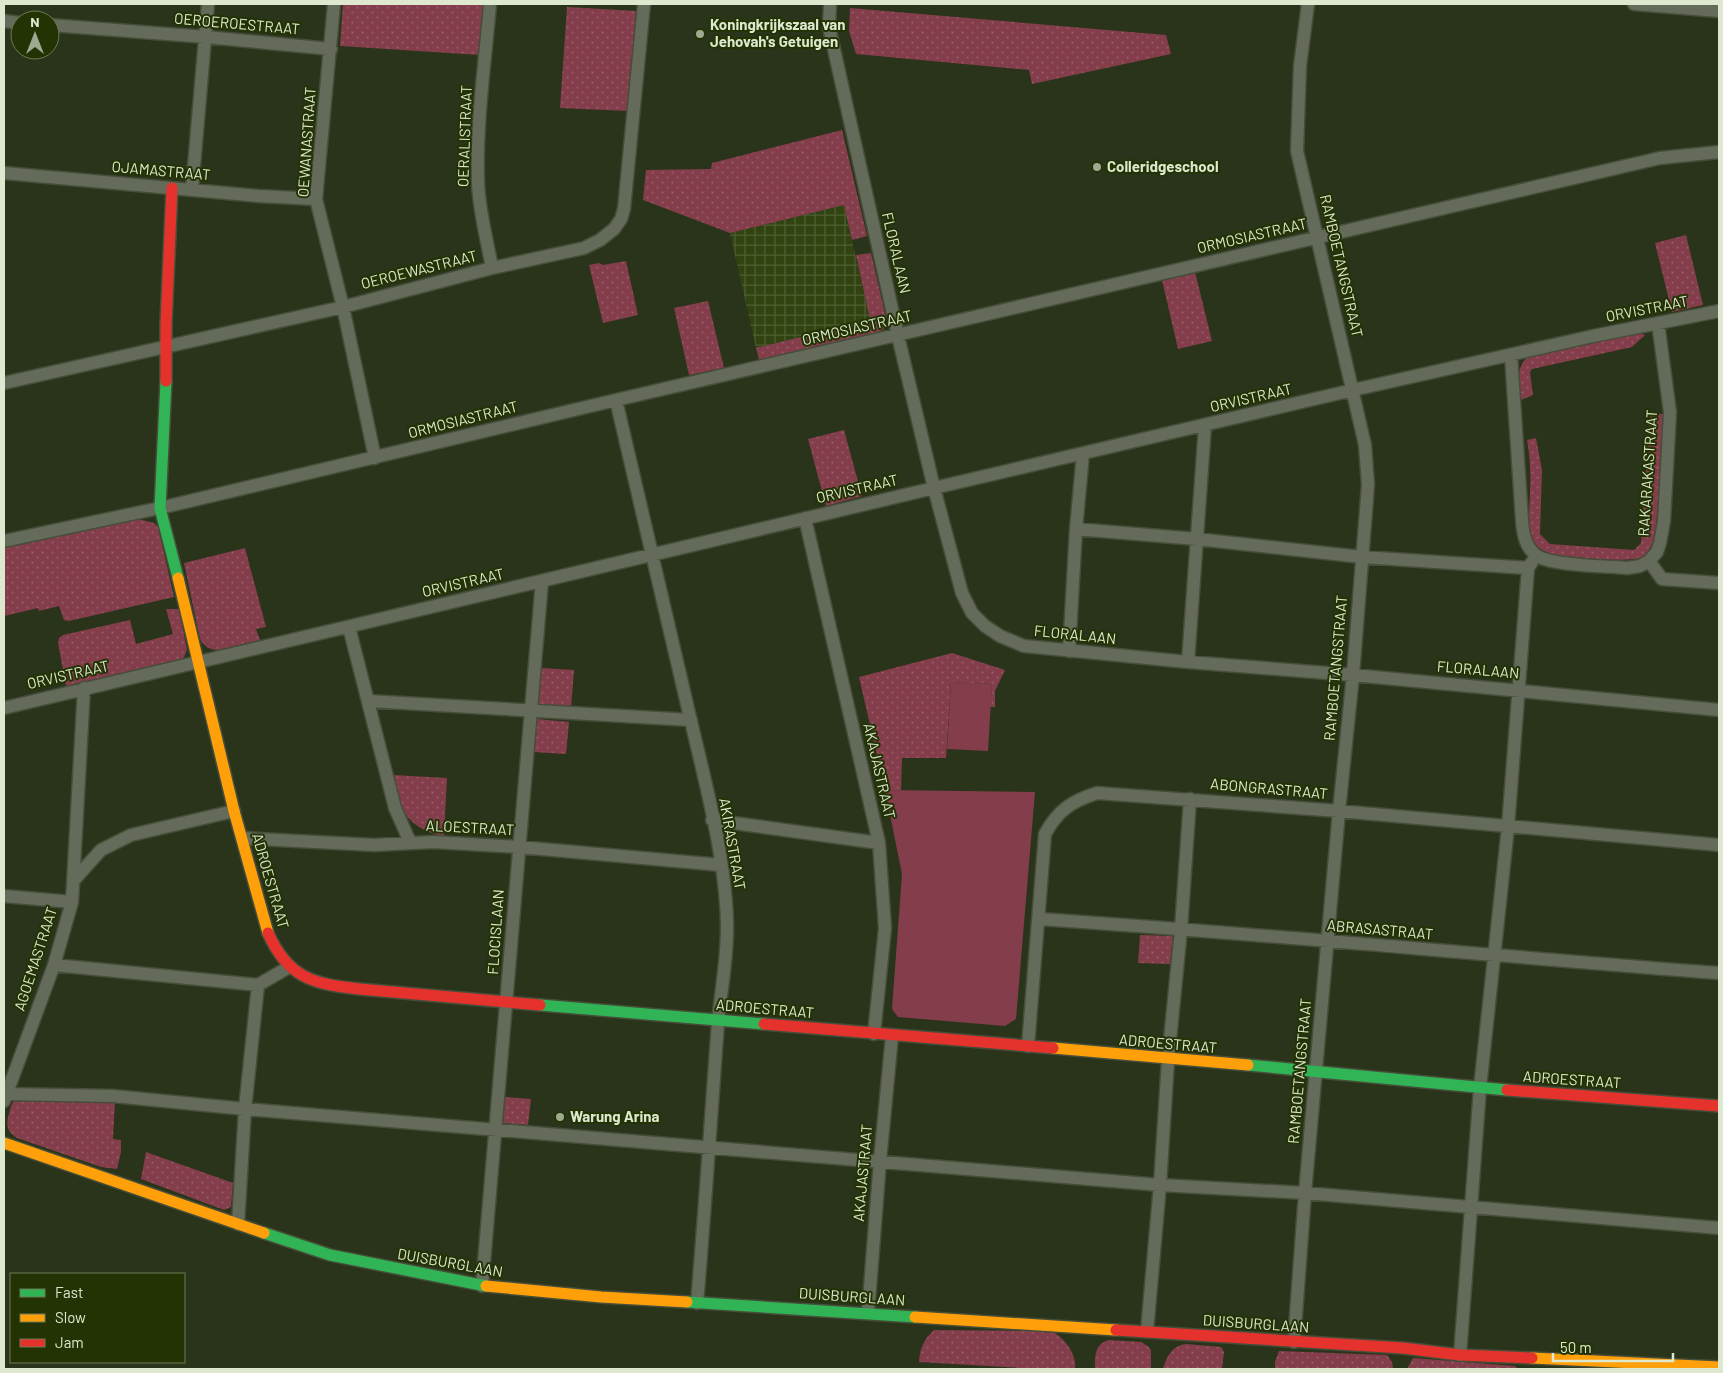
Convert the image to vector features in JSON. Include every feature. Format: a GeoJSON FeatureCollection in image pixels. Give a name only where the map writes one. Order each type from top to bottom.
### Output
{"type":"FeatureCollection","features":[{"type":"Feature","properties":{"kind":"street"},"geometry":{"type":"LineString","coordinates":[[192,189],[208,4]]}},
{"type":"Feature","properties":{"kind":"street","name":"OEWANASTRAAT"},"geometry":{"type":"LineString","coordinates":[[334,4],[316,199],[343,307],[375,458]]}},
{"type":"Feature","properties":{"kind":"street","name":"OERALISTRAAT"},"geometry":{"type":"LineString","coordinates":[[490,4],[480,114],[478,183],[492,268]]}},
{"type":"Feature","properties":{"kind":"street","name":"OEROEWASTRAAT"},"geometry":{"type":"LineString","coordinates":[[4,383],[343,307],[492,268],[584,248],[600,240],[614,229],[621,219],[624,208],[644,4]]}},
{"type":"Feature","properties":{"kind":"street","name":"FLORALAAN"},"geometry":{"type":"LineString","coordinates":[[830,4],[829,27],[934,488],[962,594],[972,613],[985,626],[1000,636],[1024,646],[1719,710]]}},
{"type":"Feature","properties":{"kind":"street","name":"RAMBOETANGSTRAAT"},"geometry":{"type":"LineString","coordinates":[[1294,1342],[1305,1193],[1353,675],[1368,485],[1365,445],[1298,151],[1300,66],[1308,4]]}},
{"type":"Feature","properties":{"kind":"street"},"geometry":{"type":"LineString","coordinates":[[1634,4],[1719,10]]}},
{"type":"Feature","properties":{"kind":"street","name":"OEROEROESTRAAT"},"geometry":{"type":"LineString","coordinates":[[60,26],[331,49]]}},
{"type":"Feature","properties":{"kind":"street","name":"ORMOSIASTRAAT"},"geometry":{"type":"LineString","coordinates":[[4,541],[160,508],[616,400],[1660,158],[1719,152]]}},
{"type":"Feature","properties":{"kind":"street","name":"OJAMASTRAAT"},"geometry":{"type":"LineString","coordinates":[[4,173],[258,196],[316,199]]}},
{"type":"Feature","properties":{"kind":"street","name":"ADROESTRAAT"},"geometry":{"type":"LineString","coordinates":[[172,188],[166,324],[168,366],[160,508],[199,661],[234,811],[266,929],[274,947],[289,967],[310,980],[333,986],[507,1002],[1028,1046],[1168,1060],[1316,1071],[1480,1088],[1719,1106]]}},
{"type":"Feature","properties":{"kind":"street","name":"ORVISTRAAT"},"geometry":{"type":"LineString","coordinates":[[4,708],[1353,390],[1719,311]]}},
{"type":"Feature","properties":{"kind":"street","name":"RAKARAKASTRAAT"},"geometry":{"type":"LineString","coordinates":[[1649,561],[1657,552],[1664,521],[1670,412],[1658,323]]}},
{"type":"Feature","properties":{"kind":"street"},"geometry":{"type":"LineString","coordinates":[[1511,355],[1522,520],[1524,536],[1530,549],[1537,556],[1550,561],[1628,568],[1640,566],[1649,561],[1662,579],[1719,583]]}},
{"type":"Feature","properties":{"kind":"street","name":"AKIRASTRAAT"},"geometry":{"type":"LineString","coordinates":[[616,400],[712,820],[721,865],[727,923],[726,958],[718,1020],[697,1303]]}},
{"type":"Feature","properties":{"kind":"street"},"geometry":{"type":"LineString","coordinates":[[1188,662],[1205,426]]}},
{"type":"Feature","properties":{"kind":"street"},"geometry":{"type":"LineString","coordinates":[[1070,650],[1076,529],[1083,454]]}},
{"type":"Feature","properties":{"kind":"street","name":"AKAJASTRAAT"},"geometry":{"type":"LineString","coordinates":[[805,518],[879,843],[885,928],[874,1034]]}},
{"type":"Feature","properties":{"kind":"street"},"geometry":{"type":"LineString","coordinates":[[1076,529],[1197,539],[1362,557],[1528,568]]}},
{"type":"Feature","properties":{"kind":"street"},"geometry":{"type":"LineString","coordinates":[[1460,1355],[1480,1088],[1508,827],[1528,568],[1537,556]]}},
{"type":"Feature","properties":{"kind":"street","name":"FLOCISLAAN"},"geometry":{"type":"LineString","coordinates":[[482,1286],[542,581]]}},
{"type":"Feature","properties":{"kind":"street","name":"ALOESTRAAT"},"geometry":{"type":"LineString","coordinates":[[349,627],[395,808],[410,842],[520,847],[721,865]]}},
{"type":"Feature","properties":{"kind":"street","name":"AGOEMASTRAAT"},"geometry":{"type":"LineString","coordinates":[[5,1099],[54,965],[72,902],[84,688]]}},
{"type":"Feature","properties":{"kind":"street"},"geometry":{"type":"LineString","coordinates":[[368,701],[690,720]]}},
{"type":"Feature","properties":{"kind":"street","name":"ABONGRASTRAAT"},"geometry":{"type":"LineString","coordinates":[[1028,1046],[1045,834],[1052,821],[1064,808],[1097,793],[1339,811],[1719,845]]}},
{"type":"Feature","properties":{"kind":"street"},"geometry":{"type":"LineString","coordinates":[[1147,1331],[1160,1185],[1168,1060],[1181,929],[1190,799]]}},
{"type":"Feature","properties":{"kind":"street"},"geometry":{"type":"LineString","coordinates":[[74,880],[101,850],[131,835],[234,811]]}},
{"type":"Feature","properties":{"kind":"street"},"geometry":{"type":"LineString","coordinates":[[712,820],[879,843]]}},
{"type":"Feature","properties":{"kind":"street"},"geometry":{"type":"LineString","coordinates":[[242,838],[374,845],[410,842]]}},
{"type":"Feature","properties":{"kind":"street"},"geometry":{"type":"LineString","coordinates":[[4,896],[72,902]]}},
{"type":"Feature","properties":{"kind":"street","name":"ABRASASTRAAT"},"geometry":{"type":"LineString","coordinates":[[1038,919],[1719,973]]}},
{"type":"Feature","properties":{"kind":"street"},"geometry":{"type":"LineString","coordinates":[[54,965],[258,985],[289,967]]}},
{"type":"Feature","properties":{"kind":"street"},"geometry":{"type":"LineString","coordinates":[[238,1224],[245,1109],[258,985]]}},
{"type":"Feature","properties":{"kind":"street","name":"AKAJASTRAAT"},"geometry":{"type":"LineString","coordinates":[[868,1313],[892,1036]]}},
{"type":"Feature","properties":{"kind":"street"},"geometry":{"type":"LineString","coordinates":[[5,1099],[113,1096],[245,1109],[1160,1185],[1305,1193],[1719,1228]]}},
{"type":"Feature","properties":{"kind":"street","name":"DUISBURGLAAN"},"geometry":{"type":"LineString","coordinates":[[4,1143],[330,1255],[482,1286],[601,1297],[1403,1348],[1460,1355],[1719,1367]]}},
{"type":"Feature","properties":{"kind":"shaded area"},"geometry":{"type":"Polygon","coordinates":[[[343,4],[484,4],[480,55],[340,46],[343,4]]]}},
{"type":"Feature","properties":{"kind":"shaded area"},"geometry":{"type":"Polygon","coordinates":[[[567,7],[637,11],[628,111],[560,108],[567,7]]]}},
{"type":"Feature","properties":{"kind":"shaded area"},"geometry":{"type":"Polygon","coordinates":[[[850,8],[1166,35],[1171,54],[1032,84],[1029,70],[856,54],[849,31],[850,8]]]}},
{"type":"Feature","properties":{"kind":"shaded area"},"geometry":{"type":"Polygon","coordinates":[[[842,130],[867,236],[852,240],[844,205],[730,233],[643,200],[646,170],[711,169],[712,163],[842,130]]]}},
{"type":"Feature","properties":{"kind":"shaded area"},"geometry":{"type":"Polygon","coordinates":[[[844,205],[870,320],[756,348],[730,233],[844,205]]]}},
{"type":"Feature","properties":{"kind":"shaded area"},"geometry":{"type":"Polygon","coordinates":[[[1686,235],[1703,305],[1672,312],[1655,243],[1686,235]]]}},
{"type":"Feature","properties":{"kind":"shaded area"},"geometry":{"type":"Polygon","coordinates":[[[871,253],[886,318],[884,329],[869,337],[759,359],[756,348],[870,320],[856,255],[871,253]]]}},
{"type":"Feature","properties":{"kind":"shaded area"},"geometry":{"type":"Polygon","coordinates":[[[626,261],[638,315],[603,323],[589,265],[599,263],[603,265],[626,261]]]}},
{"type":"Feature","properties":{"kind":"shaded area"},"geometry":{"type":"Polygon","coordinates":[[[1195,272],[1212,341],[1178,349],[1162,280],[1195,272]]]}},
{"type":"Feature","properties":{"kind":"shaded area"},"geometry":{"type":"Polygon","coordinates":[[[708,301],[724,368],[689,375],[674,308],[708,301]]]}},
{"type":"Feature","properties":{"kind":"shaded area"},"geometry":{"type":"Polygon","coordinates":[[[1639,333],[1645,335],[1632,347],[1532,369],[1530,372],[1533,395],[1521,400],[1518,377],[1521,366],[1528,357],[1623,334],[1639,333]]]}},
{"type":"Feature","properties":{"kind":"shaded area"},"geometry":{"type":"Polygon","coordinates":[[[1650,413],[1663,414],[1664,422],[1656,527],[1647,553],[1644,556],[1629,560],[1604,559],[1561,556],[1548,553],[1539,548],[1533,541],[1529,523],[1530,459],[1527,440],[1536,438],[1542,470],[1540,534],[1550,544],[1634,550],[1641,543],[1650,413]]]}},
{"type":"Feature","properties":{"kind":"shaded area"},"geometry":{"type":"Polygon","coordinates":[[[844,430],[862,496],[826,506],[808,439],[844,430]]]}},
{"type":"Feature","properties":{"kind":"shaded area"},"geometry":{"type":"Polygon","coordinates":[[[138,519],[154,523],[158,527],[174,597],[69,621],[64,620],[59,606],[39,611],[38,608],[4,616],[4,548],[138,519]]]}},
{"type":"Feature","properties":{"kind":"shaded area"},"geometry":{"type":"Polygon","coordinates":[[[245,548],[266,627],[256,629],[260,640],[218,650],[209,648],[200,639],[184,563],[245,548]]]}},
{"type":"Feature","properties":{"kind":"shaded area"},"geometry":{"type":"Polygon","coordinates":[[[166,609],[179,609],[187,650],[183,659],[66,686],[58,643],[59,638],[63,635],[130,620],[136,644],[173,634],[166,609]]]}},
{"type":"Feature","properties":{"kind":"shaded area"},"geometry":{"type":"Polygon","coordinates":[[[952,653],[1005,670],[995,691],[995,707],[990,707],[992,684],[951,682],[946,758],[902,758],[901,790],[885,790],[859,677],[952,653]]]}},
{"type":"Feature","properties":{"kind":"shaded area"},"geometry":{"type":"Polygon","coordinates":[[[540,668],[574,670],[571,708],[540,706],[537,704],[540,668]]]}},
{"type":"Feature","properties":{"kind":"shaded area"},"geometry":{"type":"Polygon","coordinates":[[[951,682],[992,684],[988,751],[947,749],[951,682]]]}},
{"type":"Feature","properties":{"kind":"shaded area"},"geometry":{"type":"Polygon","coordinates":[[[537,719],[569,722],[566,754],[534,752],[537,719]]]}},
{"type":"Feature","properties":{"kind":"shaded area"},"geometry":{"type":"Polygon","coordinates":[[[393,775],[447,778],[444,836],[422,829],[406,816],[397,798],[393,775]]]}},
{"type":"Feature","properties":{"kind":"shaded area"},"geometry":{"type":"Polygon","coordinates":[[[885,790],[1035,792],[1016,1019],[1005,1026],[898,1017],[892,1009],[902,874],[885,790]]]}},
{"type":"Feature","properties":{"kind":"shaded area"},"geometry":{"type":"Polygon","coordinates":[[[1140,935],[1173,936],[1170,964],[1138,963],[1140,935]]]}},
{"type":"Feature","properties":{"kind":"shaded area"},"geometry":{"type":"Polygon","coordinates":[[[505,1097],[531,1099],[528,1125],[503,1123],[505,1097]]]}},
{"type":"Feature","properties":{"kind":"shaded area"},"geometry":{"type":"Polygon","coordinates":[[[16,1100],[115,1101],[113,1139],[121,1140],[121,1152],[117,1169],[101,1167],[17,1138],[8,1129],[7,1122],[11,1105],[16,1100]]]}},
{"type":"Feature","properties":{"kind":"shaded area"},"geometry":{"type":"Polygon","coordinates":[[[146,1152],[233,1183],[231,1207],[224,1210],[141,1179],[146,1152]]]}},
{"type":"Feature","properties":{"kind":"shaded area"},"geometry":{"type":"Polygon","coordinates":[[[934,1330],[1051,1331],[1061,1337],[1069,1347],[1074,1358],[1075,1369],[1039,1369],[919,1362],[923,1344],[934,1330]]]}},
{"type":"Feature","properties":{"kind":"shaded area"},"geometry":{"type":"Polygon","coordinates":[[[1109,1340],[1141,1342],[1149,1347],[1151,1350],[1151,1369],[1095,1369],[1096,1352],[1100,1345],[1109,1340]]]}},
{"type":"Feature","properties":{"kind":"shaded area"},"geometry":{"type":"Polygon","coordinates":[[[1186,1344],[1221,1347],[1224,1352],[1222,1369],[1163,1369],[1171,1352],[1177,1347],[1186,1344]]]}},
{"type":"Feature","properties":{"kind":"shaded area"},"geometry":{"type":"Polygon","coordinates":[[[1279,1351],[1387,1355],[1392,1362],[1393,1369],[1275,1369],[1275,1362],[1279,1351]]]}},
{"type":"Feature","properties":{"kind":"shaded area"},"geometry":{"type":"Polygon","coordinates":[[[1413,1358],[1515,1366],[1518,1369],[1407,1369],[1413,1358]]]}},
{"type":"Feature","properties":{"kind":"traffic: fast"},"geometry":{"type":"LineString","coordinates":[[166,381],[160,508],[178,578]]}},
{"type":"Feature","properties":{"kind":"traffic: fast"},"geometry":{"type":"LineString","coordinates":[[540,1005],[764,1024]]}},
{"type":"Feature","properties":{"kind":"traffic: fast"},"geometry":{"type":"LineString","coordinates":[[1248,1065],[1507,1090]]}},
{"type":"Feature","properties":{"kind":"traffic: fast"},"geometry":{"type":"LineString","coordinates":[[264,1233],[330,1255],[486,1286]]}},
{"type":"Feature","properties":{"kind":"traffic: fast"},"geometry":{"type":"LineString","coordinates":[[687,1302],[915,1317]]}},
{"type":"Feature","properties":{"kind":"traffic: slow"},"geometry":{"type":"LineString","coordinates":[[178,578],[234,811],[268,933]]}},
{"type":"Feature","properties":{"kind":"traffic: slow"},"geometry":{"type":"LineString","coordinates":[[1053,1048],[1248,1065]]}},
{"type":"Feature","properties":{"kind":"traffic: slow"},"geometry":{"type":"LineString","coordinates":[[4,1143],[264,1233]]}},
{"type":"Feature","properties":{"kind":"traffic: slow"},"geometry":{"type":"LineString","coordinates":[[486,1286],[601,1297],[687,1302]]}},
{"type":"Feature","properties":{"kind":"traffic: slow"},"geometry":{"type":"LineString","coordinates":[[915,1317],[1116,1330]]}},
{"type":"Feature","properties":{"kind":"traffic: slow"},"geometry":{"type":"LineString","coordinates":[[1532,1358],[1719,1367]]}},
{"type":"Feature","properties":{"kind":"traffic: jam"},"geometry":{"type":"LineString","coordinates":[[166,381],[166,324],[172,188]]}},
{"type":"Feature","properties":{"kind":"traffic: jam"},"geometry":{"type":"LineString","coordinates":[[268,933],[284,960],[293,969],[315,981],[359,989],[540,1005]]}},
{"type":"Feature","properties":{"kind":"traffic: jam"},"geometry":{"type":"LineString","coordinates":[[764,1024],[1053,1048]]}},
{"type":"Feature","properties":{"kind":"traffic: jam"},"geometry":{"type":"LineString","coordinates":[[1507,1090],[1719,1106]]}},
{"type":"Feature","properties":{"kind":"traffic: jam"},"geometry":{"type":"LineString","coordinates":[[1116,1330],[1403,1348],[1460,1355],[1532,1358]]}},
{"type":"Feature","properties":{"kind":"place","name":"Koningkrijkszaal van Jehovah's Getuigen"},"geometry":{"type":"Point","coordinates":[700,34]}},
{"type":"Feature","properties":{"kind":"place","name":"Colleridgeschool"},"geometry":{"type":"Point","coordinates":[1097,167]}},
{"type":"Feature","properties":{"kind":"place","name":"Warung Arina"},"geometry":{"type":"Point","coordinates":[560,1117]}}]}
